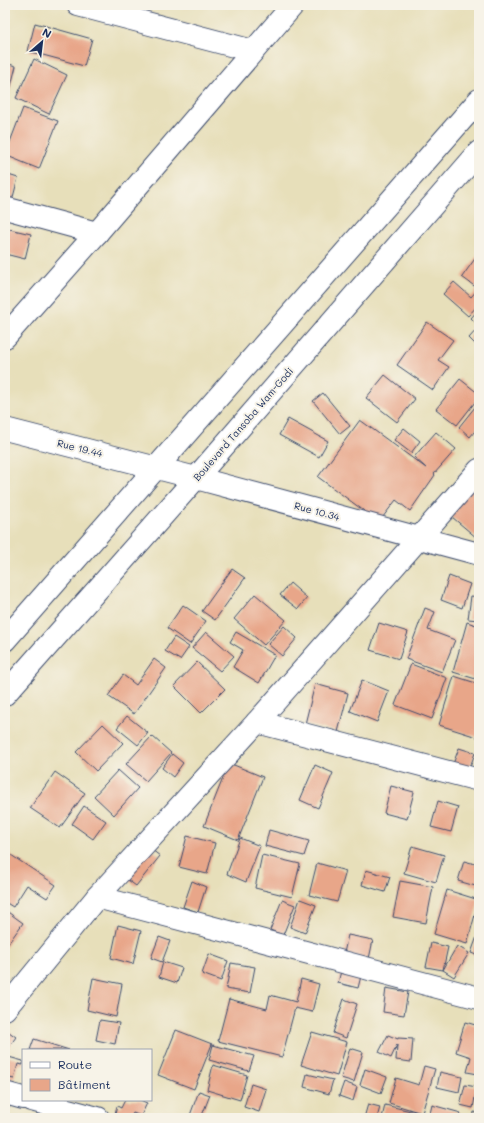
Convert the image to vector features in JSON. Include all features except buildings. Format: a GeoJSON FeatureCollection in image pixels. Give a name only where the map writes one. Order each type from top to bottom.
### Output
{"type":"FeatureCollection","features":[{"type":"Feature","properties":{"kind":"street"},"geometry":{"type":"LineString","coordinates":[[78,5],[253,51]]}},
{"type":"Feature","properties":{"kind":"street"},"geometry":{"type":"LineString","coordinates":[[5,337],[97,233],[293,5]]}},
{"type":"Feature","properties":{"kind":"street"},"geometry":{"type":"LineString","coordinates":[[5,640],[479,100]]}},
{"type":"Feature","properties":{"kind":"street","name":"Boulevard Tansoba Wam-Godi"},"geometry":{"type":"LineString","coordinates":[[5,694],[196,478],[479,152]]}},
{"type":"Feature","properties":{"kind":"street"},"geometry":{"type":"LineString","coordinates":[[5,208],[97,233]]}},
{"type":"Feature","properties":{"kind":"street","name":"Rue 19.44"},"geometry":{"type":"LineString","coordinates":[[5,429],[155,468]]}},
{"type":"Feature","properties":{"kind":"street","name":"Rue 10.34"},"geometry":{"type":"LineString","coordinates":[[155,468],[416,539],[479,554]]}},
{"type":"Feature","properties":{"kind":"street"},"geometry":{"type":"LineString","coordinates":[[5,1009],[97,896],[257,722],[416,539],[479,470]]}},
{"type":"Feature","properties":{"kind":"street"},"geometry":{"type":"LineString","coordinates":[[257,722],[479,780]]}},
{"type":"Feature","properties":{"kind":"street"},"geometry":{"type":"LineString","coordinates":[[97,896],[479,998]]}},
{"type":"Feature","properties":{"kind":"street"},"geometry":{"type":"LineString","coordinates":[[5,1093],[22,1098]]}},
{"type":"Feature","properties":{"kind":"street"},"geometry":{"type":"LineString","coordinates":[[35,1101],[98,1118]]}}]}
